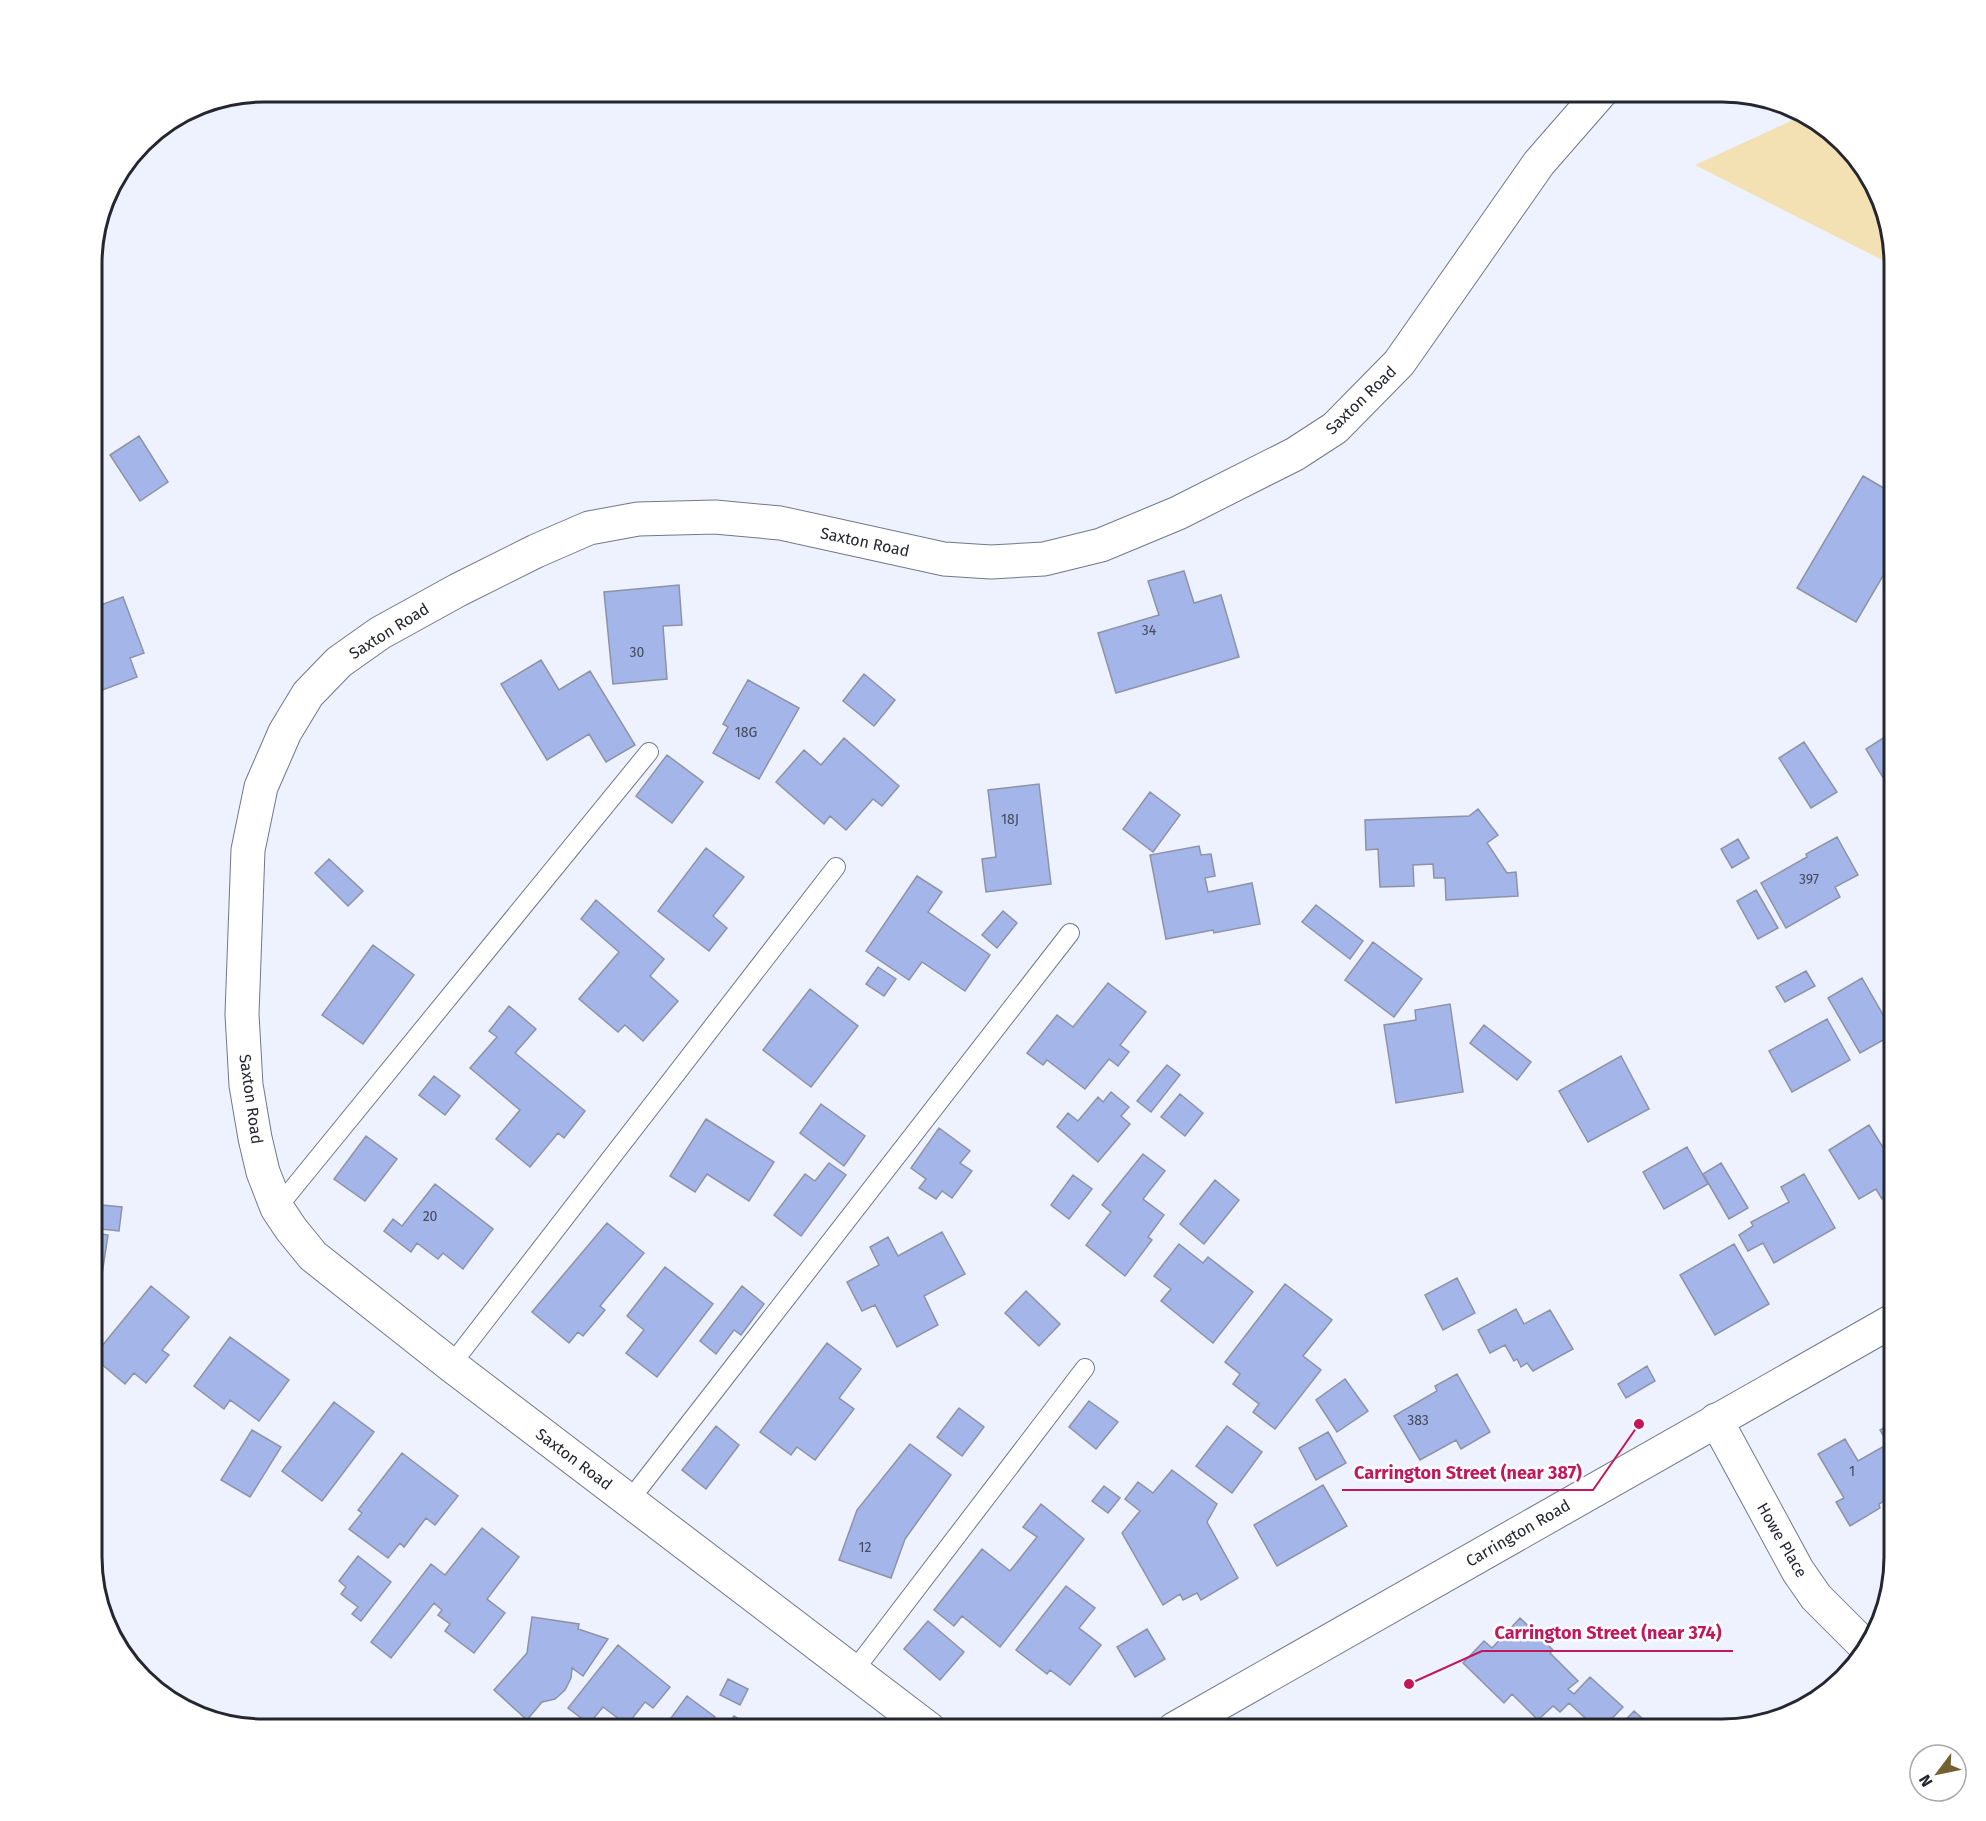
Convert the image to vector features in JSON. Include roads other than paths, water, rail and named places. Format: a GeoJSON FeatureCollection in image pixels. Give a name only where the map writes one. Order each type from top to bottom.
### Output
{"type":"FeatureCollection","features":[{"type":"Feature","properties":{"kind":"street","name":"Saxton Road"},"geometry":{"type":"LineString","coordinates":[[915,1719],[451,1365],[314,1256],[277,1209],[263,1172],[255,1138],[246,1085],[242,1014],[248,850],[261,787],[285,732],[308,694],[339,662],[390,628],[458,590],[536,551],[589,528],[638,519],[715,517],[780,523],[944,559],[992,562],[1044,559],[1101,545],[1178,513],[1295,454],[1335,428],[1399,363],[1539,163],[1592,102]]}},
{"type":"Feature","properties":{"kind":"street","name":"Carrington Road"},"geometry":{"type":"LineString","coordinates":[[1193,1719],[1884,1326]]}},
{"type":"Feature","properties":{"kind":"street","name":"Howe Place"},"geometry":{"type":"LineString","coordinates":[[1716,1420],[1798,1571],[1816,1597],[1860,1641]]}},
{"type":"Feature","properties":{"kind":"lane"},"geometry":{"type":"LineString","coordinates":[[277,1209],[649,752]]}},
{"type":"Feature","properties":{"kind":"lane"},"geometry":{"type":"LineString","coordinates":[[451,1365],[836,867]]}},
{"type":"Feature","properties":{"kind":"lane"},"geometry":{"type":"LineString","coordinates":[[629,1501],[1070,933]]}},
{"type":"Feature","properties":{"kind":"lane"},"geometry":{"type":"LineString","coordinates":[[854,1672],[1085,1368]]}},
{"type":"Feature","properties":{"kind":"place","name":"Carrington Street (near 387)"},"geometry":{"type":"Point","coordinates":[1639,1424]}},
{"type":"Feature","properties":{"kind":"place","name":"Carrington Street (near 374)"},"geometry":{"type":"Point","coordinates":[1409,1684]}}]}
